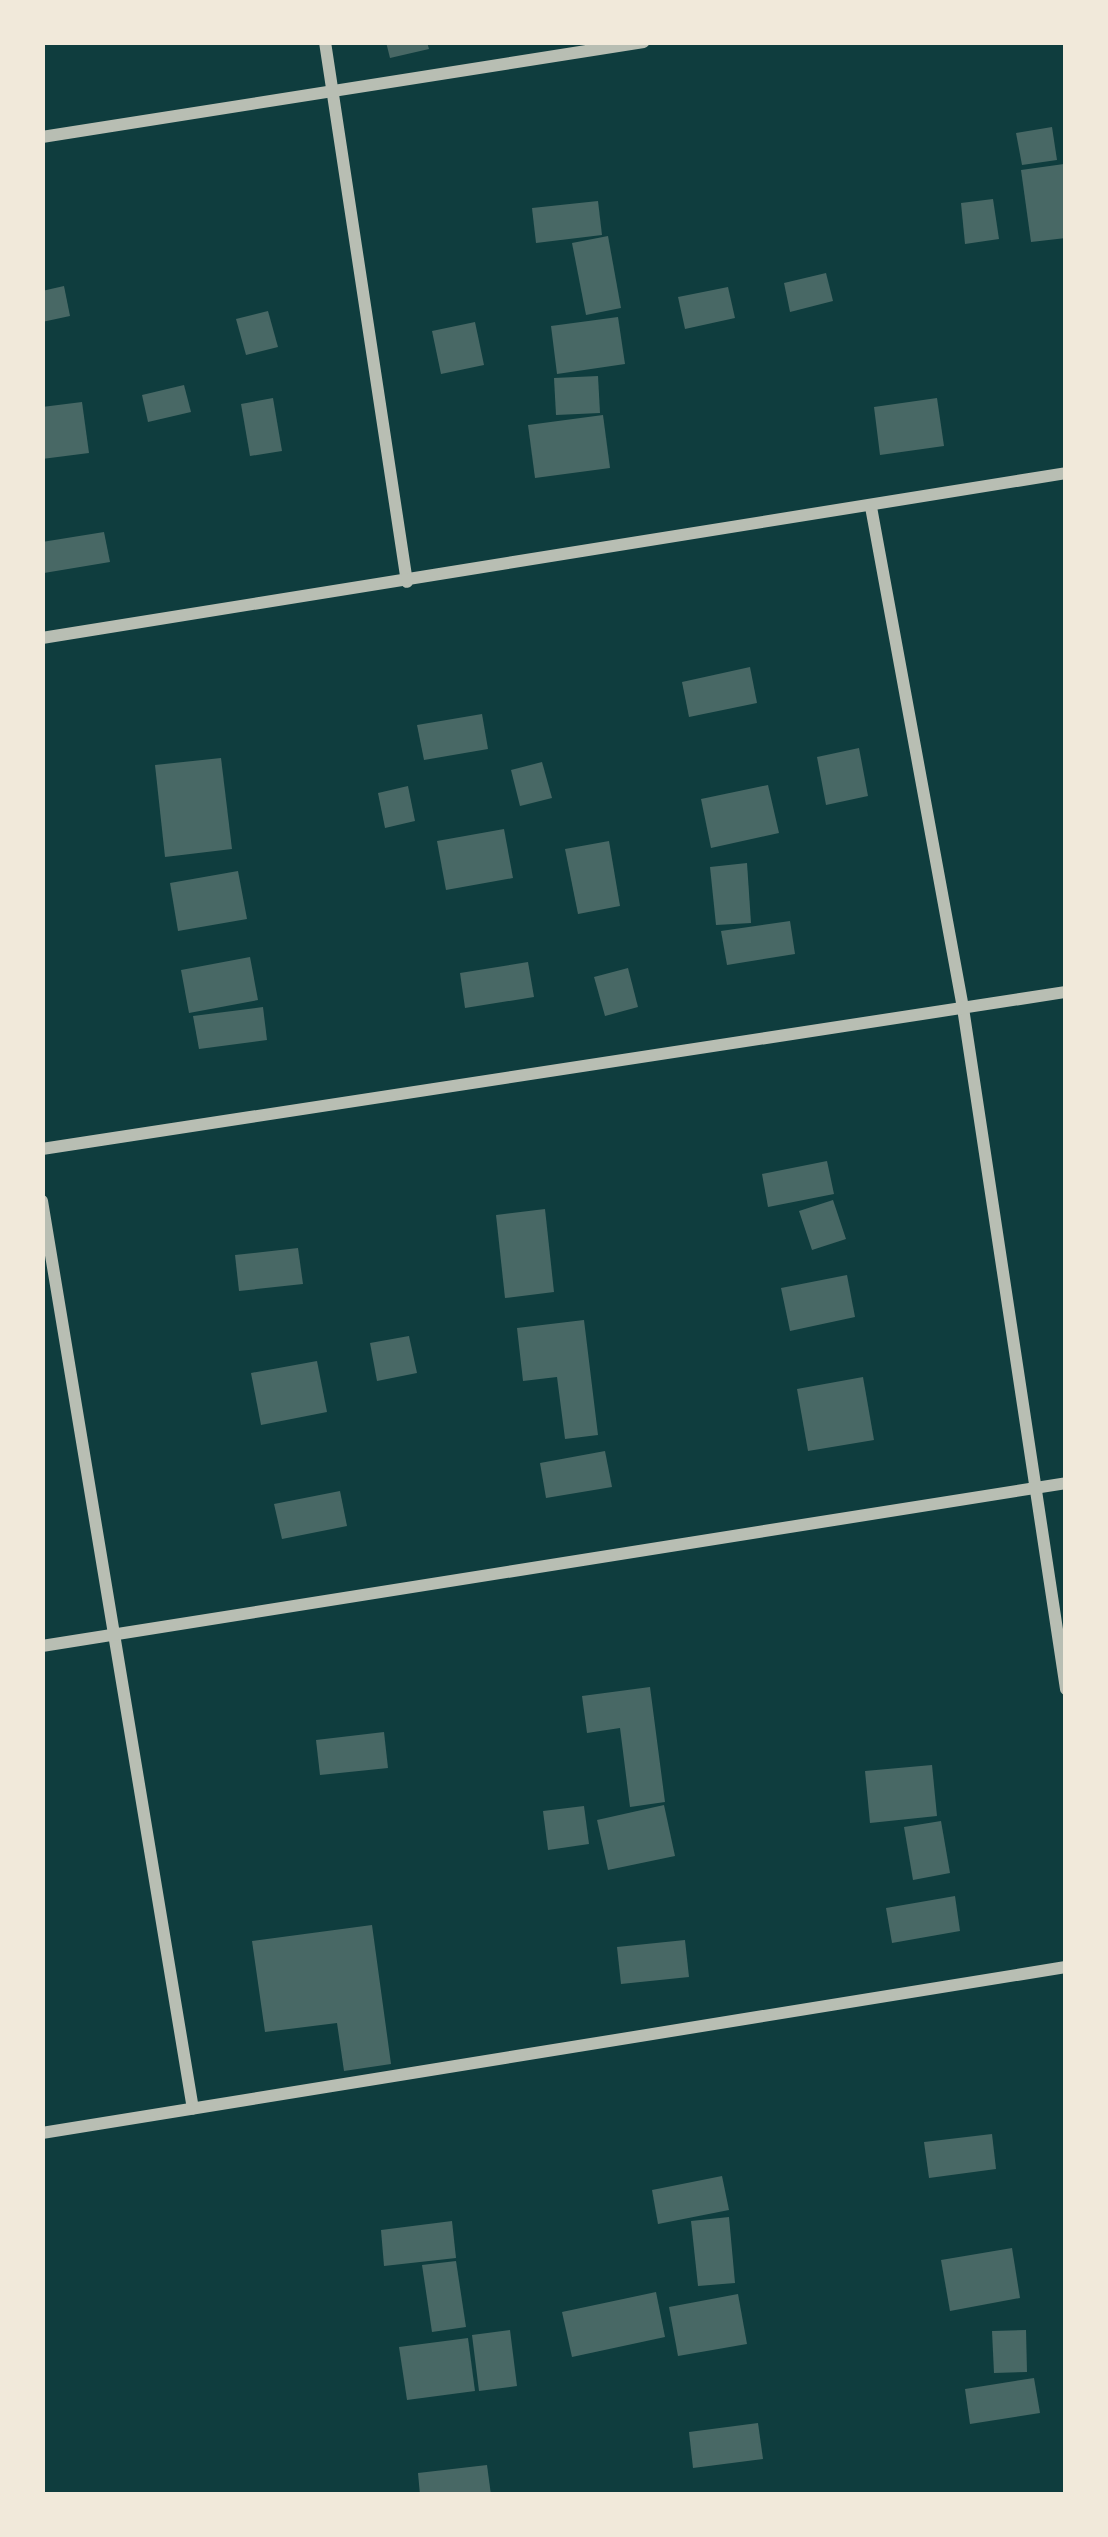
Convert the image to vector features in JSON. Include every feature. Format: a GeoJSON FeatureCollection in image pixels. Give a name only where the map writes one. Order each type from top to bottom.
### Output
{"type":"FeatureCollection","features":[{"type":"Feature","properties":{"kind":"street"},"geometry":{"type":"LineString","coordinates":[[325,42],[407,582]]}},
{"type":"Feature","properties":{"kind":"street"},"geometry":{"type":"LineString","coordinates":[[42,137],[332,87],[644,42]]}},
{"type":"Feature","properties":{"kind":"street"},"geometry":{"type":"LineString","coordinates":[[42,638],[1066,473]]}},
{"type":"Feature","properties":{"kind":"street"},"geometry":{"type":"LineString","coordinates":[[871,507],[963,1007],[1066,1689]]}},
{"type":"Feature","properties":{"kind":"street"},"geometry":{"type":"LineString","coordinates":[[42,1149],[1066,992]]}},
{"type":"Feature","properties":{"kind":"street"},"geometry":{"type":"LineString","coordinates":[[42,1201],[193,2109]]}},
{"type":"Feature","properties":{"kind":"street"},"geometry":{"type":"LineString","coordinates":[[42,1646],[1066,1483]]}},
{"type":"Feature","properties":{"kind":"street"},"geometry":{"type":"LineString","coordinates":[[42,2133],[1066,1966]]}},
{"type":"Feature","properties":{"kind":"building"},"geometry":{"type":"Polygon","coordinates":[[[386,42],[427,42],[429,49],[390,58],[386,42]]]}},
{"type":"Feature","properties":{"kind":"building"},"geometry":{"type":"Polygon","coordinates":[[[1052,127],[1057,160],[1022,165],[1016,133],[1052,127]]]}},
{"type":"Feature","properties":{"kind":"building"},"geometry":{"type":"Polygon","coordinates":[[[1064,164],[1066,238],[1031,242],[1021,170],[1064,164]]]}},
{"type":"Feature","properties":{"kind":"building"},"geometry":{"type":"Polygon","coordinates":[[[993,199],[999,239],[965,244],[961,203],[993,199]]]}},
{"type":"Feature","properties":{"kind":"building"},"geometry":{"type":"Polygon","coordinates":[[[598,201],[602,235],[536,243],[532,208],[598,201]]]}},
{"type":"Feature","properties":{"kind":"building"},"geometry":{"type":"Polygon","coordinates":[[[608,236],[621,308],[586,315],[572,243],[608,236]]]}},
{"type":"Feature","properties":{"kind":"building"},"geometry":{"type":"Polygon","coordinates":[[[826,273],[833,301],[790,312],[784,283],[826,273]]]}},
{"type":"Feature","properties":{"kind":"building"},"geometry":{"type":"Polygon","coordinates":[[[64,286],[70,316],[42,322],[42,291],[64,286]]]}},
{"type":"Feature","properties":{"kind":"building"},"geometry":{"type":"Polygon","coordinates":[[[728,287],[735,318],[685,329],[678,297],[728,287]]]}},
{"type":"Feature","properties":{"kind":"building"},"geometry":{"type":"Polygon","coordinates":[[[268,311],[278,347],[246,355],[236,319],[268,311]]]}},
{"type":"Feature","properties":{"kind":"building"},"geometry":{"type":"Polygon","coordinates":[[[618,317],[625,364],[557,374],[551,326],[618,317]]]}},
{"type":"Feature","properties":{"kind":"building"},"geometry":{"type":"Polygon","coordinates":[[[475,322],[484,365],[441,374],[432,331],[475,322]]]}},
{"type":"Feature","properties":{"kind":"building"},"geometry":{"type":"Polygon","coordinates":[[[598,376],[600,413],[556,415],[554,378],[598,376]]]}},
{"type":"Feature","properties":{"kind":"building"},"geometry":{"type":"Polygon","coordinates":[[[184,385],[191,412],[148,422],[142,395],[184,385]]]}},
{"type":"Feature","properties":{"kind":"building"},"geometry":{"type":"Polygon","coordinates":[[[273,398],[282,451],[250,456],[241,404],[273,398]]]}},
{"type":"Feature","properties":{"kind":"building"},"geometry":{"type":"Polygon","coordinates":[[[937,398],[944,446],[880,455],[874,407],[937,398]]]}},
{"type":"Feature","properties":{"kind":"building"},"geometry":{"type":"Polygon","coordinates":[[[82,402],[89,453],[42,459],[42,407],[82,402]]]}},
{"type":"Feature","properties":{"kind":"building"},"geometry":{"type":"Polygon","coordinates":[[[603,415],[610,468],[535,478],[528,425],[603,415]]]}},
{"type":"Feature","properties":{"kind":"building"},"geometry":{"type":"Polygon","coordinates":[[[104,532],[110,562],[44,573],[42,542],[104,532]]]}},
{"type":"Feature","properties":{"kind":"building"},"geometry":{"type":"Polygon","coordinates":[[[750,667],[757,703],[689,717],[682,682],[750,667]]]}},
{"type":"Feature","properties":{"kind":"building"},"geometry":{"type":"Polygon","coordinates":[[[482,714],[488,749],[424,760],[417,725],[482,714]]]}},
{"type":"Feature","properties":{"kind":"building"},"geometry":{"type":"Polygon","coordinates":[[[859,748],[868,796],[826,805],[817,757],[859,748]]]}},
{"type":"Feature","properties":{"kind":"building"},"geometry":{"type":"Polygon","coordinates":[[[221,758],[232,849],[165,857],[155,765],[221,758]]]}},
{"type":"Feature","properties":{"kind":"building"},"geometry":{"type":"Polygon","coordinates":[[[542,762],[552,798],[520,806],[511,770],[542,762]]]}},
{"type":"Feature","properties":{"kind":"building"},"geometry":{"type":"Polygon","coordinates":[[[768,785],[779,833],[711,848],[701,799],[768,785]]]}},
{"type":"Feature","properties":{"kind":"building"},"geometry":{"type":"Polygon","coordinates":[[[408,786],[415,821],[385,828],[378,793],[408,786]]]}},
{"type":"Feature","properties":{"kind":"building"},"geometry":{"type":"Polygon","coordinates":[[[504,829],[513,878],[446,890],[437,841],[504,829]]]}},
{"type":"Feature","properties":{"kind":"building"},"geometry":{"type":"Polygon","coordinates":[[[609,841],[620,906],[578,914],[565,849],[609,841]]]}},
{"type":"Feature","properties":{"kind":"building"},"geometry":{"type":"Polygon","coordinates":[[[747,863],[751,923],[716,925],[710,867],[747,863]]]}},
{"type":"Feature","properties":{"kind":"building"},"geometry":{"type":"Polygon","coordinates":[[[238,871],[247,919],[178,931],[170,883],[238,871]]]}},
{"type":"Feature","properties":{"kind":"building"},"geometry":{"type":"Polygon","coordinates":[[[790,921],[795,954],[727,965],[721,931],[790,921]]]}},
{"type":"Feature","properties":{"kind":"building"},"geometry":{"type":"Polygon","coordinates":[[[250,957],[258,1000],[189,1013],[181,970],[250,957]]]}},
{"type":"Feature","properties":{"kind":"building"},"geometry":{"type":"Polygon","coordinates":[[[528,962],[534,997],[465,1008],[460,973],[528,962]]]}},
{"type":"Feature","properties":{"kind":"building"},"geometry":{"type":"Polygon","coordinates":[[[628,968],[638,1007],[605,1016],[594,977],[628,968]]]}},
{"type":"Feature","properties":{"kind":"building"},"geometry":{"type":"Polygon","coordinates":[[[263,1007],[267,1040],[199,1049],[193,1016],[263,1007]]]}},
{"type":"Feature","properties":{"kind":"building"},"geometry":{"type":"Polygon","coordinates":[[[827,1161],[834,1194],[768,1207],[762,1174],[827,1161]]]}},
{"type":"Feature","properties":{"kind":"building"},"geometry":{"type":"Polygon","coordinates":[[[833,1200],[846,1239],[812,1250],[799,1211],[833,1200]]]}},
{"type":"Feature","properties":{"kind":"building"},"geometry":{"type":"Polygon","coordinates":[[[545,1209],[554,1292],[505,1298],[496,1215],[545,1209]]]}},
{"type":"Feature","properties":{"kind":"building"},"geometry":{"type":"Polygon","coordinates":[[[298,1248],[303,1284],[239,1291],[235,1255],[298,1248]]]}},
{"type":"Feature","properties":{"kind":"building"},"geometry":{"type":"Polygon","coordinates":[[[847,1275],[855,1317],[790,1331],[781,1288],[847,1275]]]}},
{"type":"Feature","properties":{"kind":"building"},"geometry":{"type":"Polygon","coordinates":[[[584,1320],[598,1435],[565,1439],[557,1377],[523,1381],[517,1328],[584,1320]]]}},
{"type":"Feature","properties":{"kind":"building"},"geometry":{"type":"Polygon","coordinates":[[[409,1336],[417,1373],[377,1381],[370,1343],[409,1336]]]}},
{"type":"Feature","properties":{"kind":"building"},"geometry":{"type":"Polygon","coordinates":[[[317,1361],[327,1412],[261,1425],[251,1373],[317,1361]]]}},
{"type":"Feature","properties":{"kind":"building"},"geometry":{"type":"Polygon","coordinates":[[[863,1377],[874,1440],[808,1451],[797,1389],[863,1377]]]}},
{"type":"Feature","properties":{"kind":"building"},"geometry":{"type":"Polygon","coordinates":[[[605,1451],[612,1487],[546,1498],[540,1463],[605,1451]]]}},
{"type":"Feature","properties":{"kind":"building"},"geometry":{"type":"Polygon","coordinates":[[[340,1491],[347,1526],[282,1539],[274,1504],[340,1491]]]}},
{"type":"Feature","properties":{"kind":"building"},"geometry":{"type":"Polygon","coordinates":[[[650,1687],[665,1802],[630,1807],[620,1728],[587,1733],[582,1696],[650,1687]]]}},
{"type":"Feature","properties":{"kind":"building"},"geometry":{"type":"Polygon","coordinates":[[[384,1732],[388,1768],[320,1775],[316,1740],[384,1732]]]}},
{"type":"Feature","properties":{"kind":"building"},"geometry":{"type":"Polygon","coordinates":[[[932,1765],[937,1816],[870,1823],[865,1771],[932,1765]]]}},
{"type":"Feature","properties":{"kind":"building"},"geometry":{"type":"Polygon","coordinates":[[[664,1805],[675,1856],[608,1870],[597,1820],[664,1805]]]}},
{"type":"Feature","properties":{"kind":"building"},"geometry":{"type":"Polygon","coordinates":[[[584,1806],[589,1844],[548,1850],[543,1811],[584,1806]]]}},
{"type":"Feature","properties":{"kind":"building"},"geometry":{"type":"Polygon","coordinates":[[[941,1821],[950,1873],[913,1880],[904,1827],[941,1821]]]}},
{"type":"Feature","properties":{"kind":"building"},"geometry":{"type":"Polygon","coordinates":[[[955,1896],[960,1931],[892,1943],[886,1908],[955,1896]]]}},
{"type":"Feature","properties":{"kind":"building"},"geometry":{"type":"Polygon","coordinates":[[[372,1925],[391,2064],[344,2071],[337,2023],[265,2032],[252,1941],[372,1925]]]}},
{"type":"Feature","properties":{"kind":"building"},"geometry":{"type":"Polygon","coordinates":[[[685,1940],[689,1977],[621,1984],[617,1947],[685,1940]]]}},
{"type":"Feature","properties":{"kind":"building"},"geometry":{"type":"Polygon","coordinates":[[[992,2134],[996,2169],[929,2178],[924,2142],[992,2134]]]}},
{"type":"Feature","properties":{"kind":"building"},"geometry":{"type":"Polygon","coordinates":[[[722,2176],[729,2210],[658,2224],[652,2190],[722,2176]]]}},
{"type":"Feature","properties":{"kind":"building"},"geometry":{"type":"Polygon","coordinates":[[[729,2217],[735,2283],[698,2286],[691,2221],[729,2217]]]}},
{"type":"Feature","properties":{"kind":"building"},"geometry":{"type":"Polygon","coordinates":[[[452,2221],[456,2258],[384,2266],[381,2230],[452,2221]]]}},
{"type":"Feature","properties":{"kind":"building"},"geometry":{"type":"Polygon","coordinates":[[[1012,2248],[1020,2298],[950,2311],[941,2260],[1012,2248]]]}},
{"type":"Feature","properties":{"kind":"building"},"geometry":{"type":"Polygon","coordinates":[[[456,2261],[466,2327],[432,2332],[422,2265],[456,2261]]]}},
{"type":"Feature","properties":{"kind":"building"},"geometry":{"type":"Polygon","coordinates":[[[656,2292],[665,2337],[572,2357],[562,2312],[656,2292]]]}},
{"type":"Feature","properties":{"kind":"building"},"geometry":{"type":"Polygon","coordinates":[[[738,2294],[747,2344],[678,2356],[669,2307],[738,2294]]]}},
{"type":"Feature","properties":{"kind":"building"},"geometry":{"type":"Polygon","coordinates":[[[510,2330],[517,2386],[479,2391],[472,2335],[510,2330]]]}},
{"type":"Feature","properties":{"kind":"building"},"geometry":{"type":"Polygon","coordinates":[[[1026,2330],[1027,2372],[994,2373],[992,2331],[1026,2330]]]}},
{"type":"Feature","properties":{"kind":"building"},"geometry":{"type":"Polygon","coordinates":[[[468,2338],[475,2391],[407,2400],[399,2347],[468,2338]]]}},
{"type":"Feature","properties":{"kind":"building"},"geometry":{"type":"Polygon","coordinates":[[[1034,2378],[1040,2413],[970,2424],[965,2389],[1034,2378]]]}},
{"type":"Feature","properties":{"kind":"building"},"geometry":{"type":"Polygon","coordinates":[[[758,2423],[763,2459],[693,2468],[689,2432],[758,2423]]]}},
{"type":"Feature","properties":{"kind":"building"},"geometry":{"type":"Polygon","coordinates":[[[487,2465],[491,2495],[420,2495],[418,2473],[487,2465]]]}}]}
